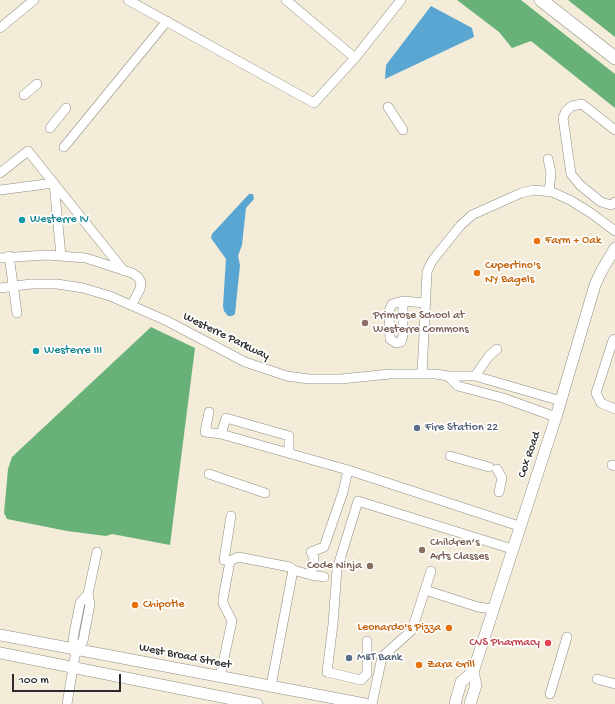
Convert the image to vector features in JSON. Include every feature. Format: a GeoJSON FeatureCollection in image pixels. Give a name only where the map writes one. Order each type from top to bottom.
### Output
{"type":"FeatureCollection","features":[{"type":"Feature","properties":{"kind":"highway"},"geometry":{"type":"LineString","coordinates":[[541,0],[615,58]]}},
{"type":"Feature","properties":{"kind":"main road","name":"Cox Road"},"geometry":{"type":"LineString","coordinates":[[470,704],[476,685],[473,672],[519,526],[556,417],[596,285],[601,272],[615,248]]}},
{"type":"Feature","properties":{"kind":"main road","name":"West Broad Street"},"geometry":{"type":"LineString","coordinates":[[0,635],[365,704]]}},
{"type":"Feature","properties":{"kind":"main road"},"geometry":{"type":"LineString","coordinates":[[0,653],[257,704]]}},
{"type":"Feature","properties":{"kind":"main road","name":"Cox Road"},"geometry":{"type":"LineString","coordinates":[[455,704],[461,682],[473,672]]}},
{"type":"Feature","properties":{"kind":"street"},"geometry":{"type":"LineString","coordinates":[[1,26],[34,0]]}},
{"type":"Feature","properties":{"kind":"street"},"geometry":{"type":"LineString","coordinates":[[128,0],[314,103],[355,58],[401,0]]}},
{"type":"Feature","properties":{"kind":"street"},"geometry":{"type":"LineString","coordinates":[[286,0],[355,58]]}},
{"type":"Feature","properties":{"kind":"street"},"geometry":{"type":"LineString","coordinates":[[64,147],[167,21]]}},
{"type":"Feature","properties":{"kind":"street"},"geometry":{"type":"LineString","coordinates":[[24,95],[37,84]]}},
{"type":"Feature","properties":{"kind":"street"},"geometry":{"type":"LineString","coordinates":[[615,130],[582,104],[572,106],[566,111],[562,124],[571,174],[580,185],[606,205],[611,205],[615,202]]}},
{"type":"Feature","properties":{"kind":"street"},"geometry":{"type":"LineString","coordinates":[[388,107],[403,130]]}},
{"type":"Feature","properties":{"kind":"street"},"geometry":{"type":"LineString","coordinates":[[50,128],[66,108]]}},
{"type":"Feature","properties":{"kind":"street"},"geometry":{"type":"LineString","coordinates":[[0,173],[28,151],[124,271]]}},
{"type":"Feature","properties":{"kind":"street"},"geometry":{"type":"LineString","coordinates":[[548,159],[551,173],[549,192]]}},
{"type":"Feature","properties":{"kind":"street"},"geometry":{"type":"LineString","coordinates":[[0,190],[54,184]]}},
{"type":"Feature","properties":{"kind":"street"},"geometry":{"type":"LineString","coordinates":[[54,184],[61,256]]}},
{"type":"Feature","properties":{"kind":"street"},"geometry":{"type":"LineString","coordinates":[[570,200],[580,185]]}},
{"type":"Feature","properties":{"kind":"street"},"geometry":{"type":"LineString","coordinates":[[422,374],[426,278],[428,268],[460,226],[472,215],[521,193],[534,190],[549,192],[570,200],[591,213],[615,232]]}},
{"type":"Feature","properties":{"kind":"street"},"geometry":{"type":"LineString","coordinates":[[17,314],[13,286],[4,257],[61,256],[86,258],[124,271],[138,277],[141,282],[140,288],[132,304]]}},
{"type":"Feature","properties":{"kind":"street","name":"Westerre Parkway"},"geometry":{"type":"LineString","coordinates":[[0,288],[57,284],[83,288],[132,304],[245,362],[287,376],[309,379],[341,380],[390,374],[475,376],[561,401]]}},
{"type":"Feature","properties":{"kind":"street"},"geometry":{"type":"LineString","coordinates":[[403,301],[425,303]]}},
{"type":"Feature","properties":{"kind":"street"},"geometry":{"type":"LineString","coordinates":[[615,339],[613,340],[596,393],[601,403],[615,409]]}},
{"type":"Feature","properties":{"kind":"street"},"geometry":{"type":"LineString","coordinates":[[475,376],[489,356],[497,349]]}},
{"type":"Feature","properties":{"kind":"street"},"geometry":{"type":"LineString","coordinates":[[448,376],[458,386],[503,398],[556,417]]}},
{"type":"Feature","properties":{"kind":"street"},"geometry":{"type":"LineString","coordinates":[[209,412],[205,432],[221,434],[348,470],[519,526]]}},
{"type":"Feature","properties":{"kind":"street"},"geometry":{"type":"LineString","coordinates":[[221,434],[226,418],[289,436],[289,453]]}},
{"type":"Feature","properties":{"kind":"street"},"geometry":{"type":"LineString","coordinates":[[450,456],[493,468],[502,478],[499,492]]}},
{"type":"Feature","properties":{"kind":"street"},"geometry":{"type":"LineString","coordinates":[[310,575],[314,558],[311,552],[324,547],[343,492],[348,470]]}},
{"type":"Feature","properties":{"kind":"street"},"geometry":{"type":"LineString","coordinates":[[209,474],[265,493]]}},
{"type":"Feature","properties":{"kind":"street"},"geometry":{"type":"LineString","coordinates":[[367,641],[367,674],[361,680],[329,674],[327,670],[332,634],[337,568],[358,501],[512,549]]}},
{"type":"Feature","properties":{"kind":"street"},"geometry":{"type":"LineString","coordinates":[[224,560],[231,516]]}},
{"type":"Feature","properties":{"kind":"street"},"geometry":{"type":"LineString","coordinates":[[67,704],[76,650],[73,639],[80,603],[88,594],[96,552]]}},
{"type":"Feature","properties":{"kind":"street"},"geometry":{"type":"LineString","coordinates":[[220,677],[232,621],[223,603],[230,561],[238,557],[290,567],[293,570],[310,575],[324,577]]}},
{"type":"Feature","properties":{"kind":"street"},"geometry":{"type":"LineString","coordinates":[[271,686],[293,570]]}},
{"type":"Feature","properties":{"kind":"street"},"geometry":{"type":"LineString","coordinates":[[372,704],[382,657],[412,630],[430,571]]}},
{"type":"Feature","properties":{"kind":"street"},"geometry":{"type":"LineString","coordinates":[[425,590],[478,607],[493,609]]}},
{"type":"Feature","properties":{"kind":"street"},"geometry":{"type":"LineString","coordinates":[[550,694],[567,636]]}},
{"type":"Feature","properties":{"kind":"street"},"geometry":{"type":"LineString","coordinates":[[598,679],[615,684]]}},
{"type":"Feature","properties":{"kind":"green space"},"geometry":{"type":"Polygon","coordinates":[[[457,0],[521,0],[615,74],[615,108],[531,41],[512,48],[499,32],[457,0]]]}},
{"type":"Feature","properties":{"kind":"green space"},"geometry":{"type":"Polygon","coordinates":[[[568,0],[615,0],[615,37],[568,0]]]}},
{"type":"Feature","properties":{"kind":"green space"},"geometry":{"type":"Polygon","coordinates":[[[151,327],[195,348],[170,545],[112,534],[106,536],[67,531],[7,519],[4,513],[8,469],[12,457],[151,327]]]}},
{"type":"Feature","properties":{"kind":"water"},"geometry":{"type":"Polygon","coordinates":[[[431,6],[472,28],[474,37],[385,79],[386,65],[431,6]]]}},
{"type":"Feature","properties":{"kind":"water"},"geometry":{"type":"Polygon","coordinates":[[[249,194],[253,194],[254,199],[246,208],[242,245],[238,256],[240,265],[235,314],[228,316],[224,311],[223,306],[226,259],[211,238],[212,234],[249,194]]]}},
{"type":"Feature","properties":{"kind":"place","name":"Westerre IV"},"geometry":{"type":"Point","coordinates":[22,220]}},
{"type":"Feature","properties":{"kind":"place","name":"Farm + Oak"},"geometry":{"type":"Point","coordinates":[537,241]}},
{"type":"Feature","properties":{"kind":"place","name":"Cupertino's NY Bagels"},"geometry":{"type":"Point","coordinates":[477,273]}},
{"type":"Feature","properties":{"kind":"place","name":"Primrose School at Westerre Commons"},"geometry":{"type":"Point","coordinates":[365,323]}},
{"type":"Feature","properties":{"kind":"place","name":"Westerre III"},"geometry":{"type":"Point","coordinates":[36,351]}},
{"type":"Feature","properties":{"kind":"place","name":"Fire Station 22"},"geometry":{"type":"Point","coordinates":[417,428]}},
{"type":"Feature","properties":{"kind":"place","name":"Children’s Arts Classes"},"geometry":{"type":"Point","coordinates":[422,550]}},
{"type":"Feature","properties":{"kind":"place","name":"Code Ninja"},"geometry":{"type":"Point","coordinates":[370,566]}},
{"type":"Feature","properties":{"kind":"place","name":"Chipotle"},"geometry":{"type":"Point","coordinates":[135,605]}},
{"type":"Feature","properties":{"kind":"place","name":"Leonardo's Pizza"},"geometry":{"type":"Point","coordinates":[449,628]}},
{"type":"Feature","properties":{"kind":"place","name":"CVS Pharmacy"},"geometry":{"type":"Point","coordinates":[548,643]}},
{"type":"Feature","properties":{"kind":"place","name":"M&T Bank"},"geometry":{"type":"Point","coordinates":[349,658]}},
{"type":"Feature","properties":{"kind":"place","name":"Zara Grill"},"geometry":{"type":"Point","coordinates":[419,665]}}]}
